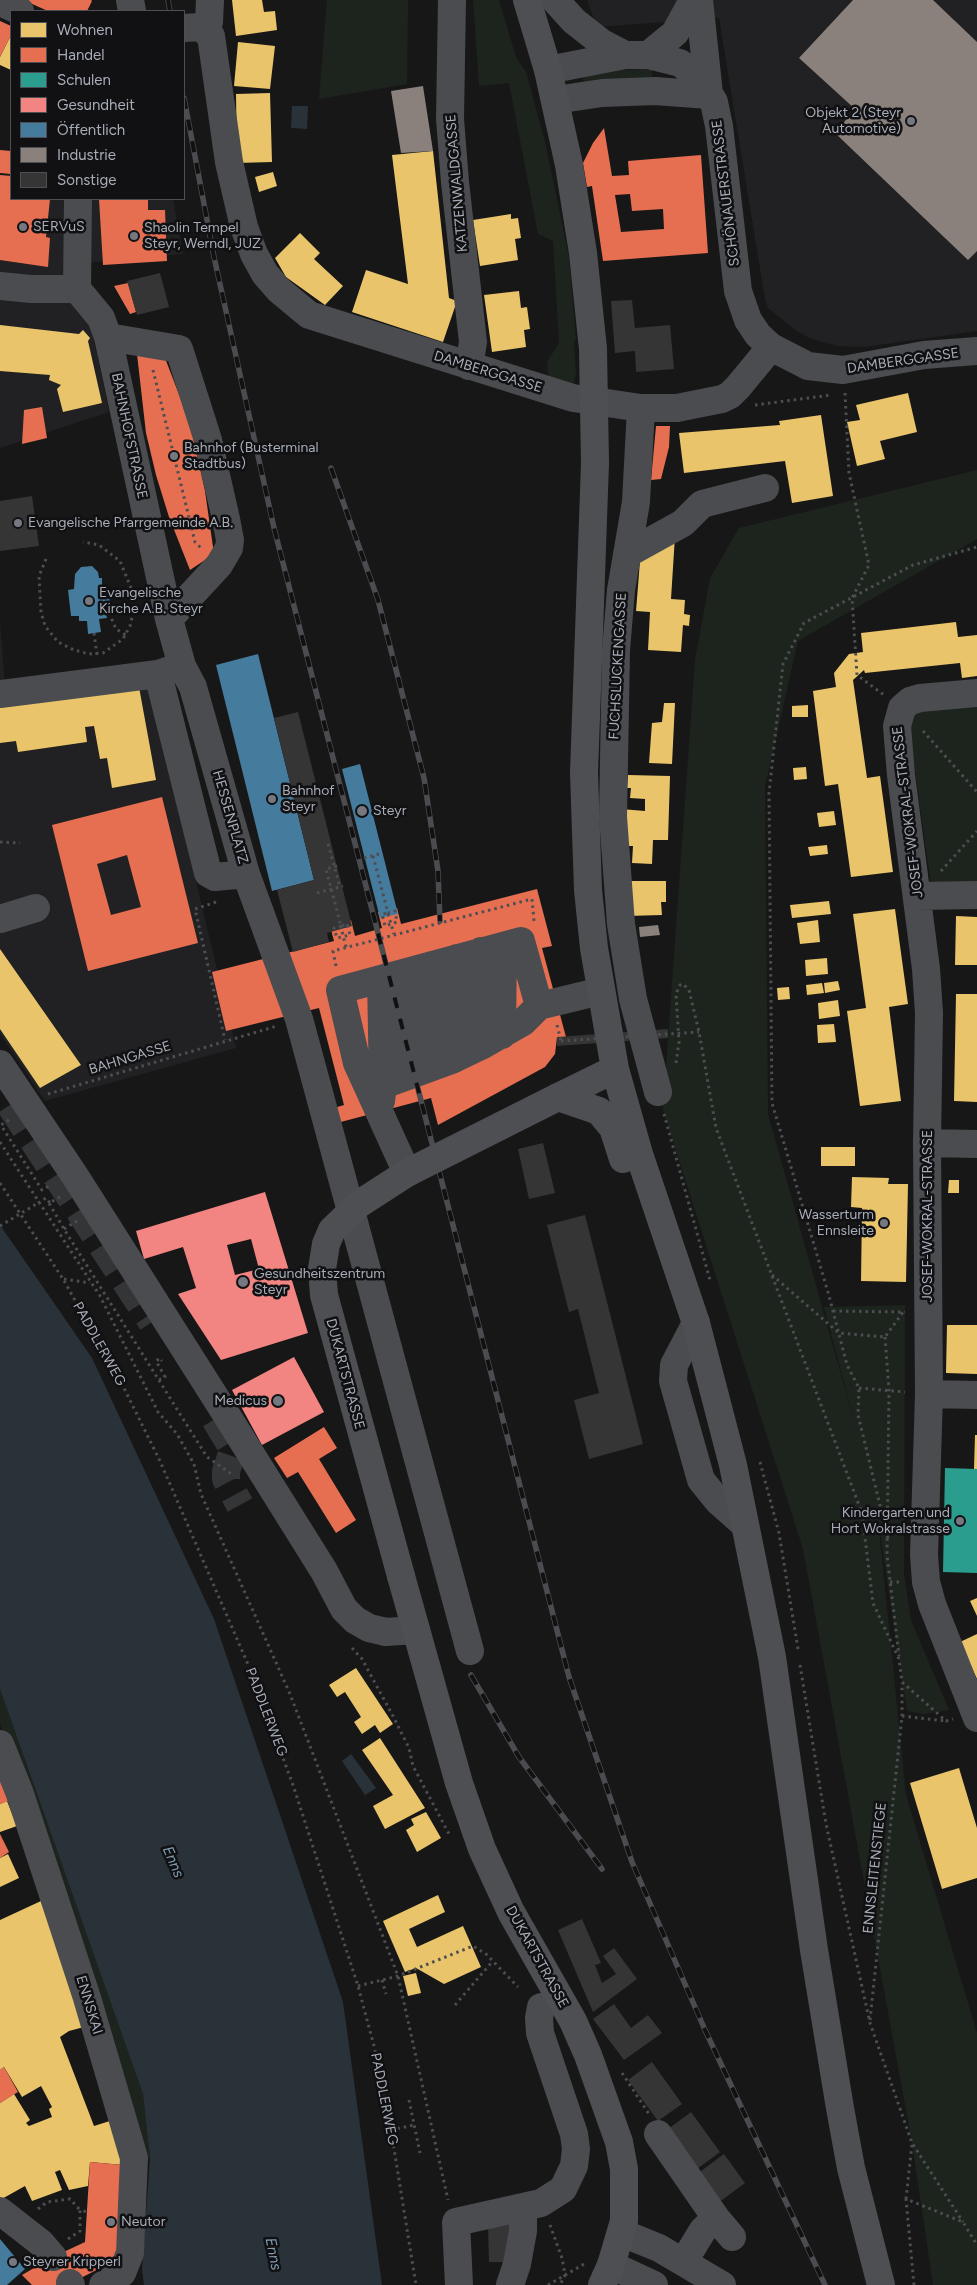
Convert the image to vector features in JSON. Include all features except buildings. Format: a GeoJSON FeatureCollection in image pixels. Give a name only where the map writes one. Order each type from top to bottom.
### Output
{"type":"FeatureCollection","features":[{"type":"Feature","properties":{"kind":"main road"},"geometry":{"type":"LineString","coordinates":[[527,0],[548,70],[568,165],[583,253],[593,349],[595,463],[584,773],[588,890],[594,948],[615,1068],[639,1154],[696,1323],[724,1427],[772,1657],[812,1941],[840,2108],[854,2177],[879,2278]]}},
{"type":"Feature","properties":{"kind":"main road","name":"DUKARTSTRASSE"},"geometry":{"type":"LineString","coordinates":[[599,2271],[622,2233],[626,2195],[619,2142],[611,2115],[573,2021],[511,1912],[482,1849],[459,1783],[333,1329],[324,1295],[322,1270],[326,1244],[332,1230],[342,1218],[359,1204],[408,1173],[615,1068]]}},
{"type":"Feature","properties":{"kind":"main road"},"geometry":{"type":"LineString","coordinates":[[558,1097],[593,1108],[605,1117],[613,1128],[637,1201],[664,1229]]}},
{"type":"Feature","properties":{"kind":"street"},"geometry":{"type":"LineString","coordinates":[[195,29],[209,22],[210,0]]}},
{"type":"Feature","properties":{"kind":"street","name":"KATZENWALDGASSE"},"geometry":{"type":"LineString","coordinates":[[452,0],[450,119],[473,342],[470,366]]}},
{"type":"Feature","properties":{"kind":"street"},"geometry":{"type":"LineString","coordinates":[[555,0],[574,21],[602,43],[636,55],[680,63],[699,77],[709,95]]}},
{"type":"Feature","properties":{"kind":"street"},"geometry":{"type":"LineString","coordinates":[[548,70],[636,55],[675,32],[693,0]]}},
{"type":"Feature","properties":{"kind":"street","name":"SCHÖNAUERSTRASSE"},"geometry":{"type":"LineString","coordinates":[[699,0],[709,95],[714,102],[719,126],[738,291],[748,320],[758,335],[771,347]]}},
{"type":"Feature","properties":{"kind":"street"},"geometry":{"type":"LineString","coordinates":[[0,2],[18,10]]}},
{"type":"Feature","properties":{"kind":"street","name":"DAMBERGGASSE"},"geometry":{"type":"LineString","coordinates":[[195,29],[211,36],[214,46],[224,140],[234,189],[248,236],[265,274],[293,304],[309,315],[574,398],[641,408],[677,408],[722,400],[738,387],[771,347],[808,366],[843,370],[924,355],[977,351]]}},
{"type":"Feature","properties":{"kind":"street"},"geometry":{"type":"LineString","coordinates":[[555,100],[602,93],[655,92],[709,95]]}},
{"type":"Feature","properties":{"kind":"street"},"geometry":{"type":"LineString","coordinates":[[0,286],[31,289],[77,289],[78,200]]}},
{"type":"Feature","properties":{"kind":"street","name":"BAHNHOFSTRASSE"},"geometry":{"type":"LineString","coordinates":[[77,289],[101,318],[108,337],[169,619],[170,670]]}},
{"type":"Feature","properties":{"kind":"street"},"geometry":{"type":"LineString","coordinates":[[108,337],[179,349],[208,440],[226,519],[230,543],[225,554],[218,565],[169,619]]}},
{"type":"Feature","properties":{"kind":"street","name":"FUCHSLUCKENGASSE"},"geometry":{"type":"LineString","coordinates":[[641,408],[636,502],[627,554],[616,650],[613,808],[620,924],[633,999],[658,1092]]}},
{"type":"Feature","properties":{"kind":"street"},"geometry":{"type":"LineString","coordinates":[[627,554],[683,523],[702,504],[764,488]]}},
{"type":"Feature","properties":{"kind":"street"},"geometry":{"type":"LineString","coordinates":[[0,694],[170,670]]}},
{"type":"Feature","properties":{"kind":"street","name":"HESSENPLATZ"},"geometry":{"type":"LineString","coordinates":[[170,670],[193,687],[249,882],[216,877],[208,872],[170,670]]}},
{"type":"Feature","properties":{"kind":"street"},"geometry":{"type":"LineString","coordinates":[[902,708],[910,701],[920,698],[977,693]]}},
{"type":"Feature","properties":{"kind":"street","name":"JOSEF-WOKRAL-STRASSE"},"geometry":{"type":"LineString","coordinates":[[902,708],[898,718],[901,775],[918,896],[929,1013],[929,1394],[924,1555],[926,1582],[932,1604],[976,1716]]}},
{"type":"Feature","properties":{"kind":"street"},"geometry":{"type":"LineString","coordinates":[[249,882],[299,1019],[470,1651]]}},
{"type":"Feature","properties":{"kind":"street"},"geometry":{"type":"LineString","coordinates":[[918,896],[977,895]]}},
{"type":"Feature","properties":{"kind":"street"},"geometry":{"type":"LineString","coordinates":[[0,919],[36,908]]}},
{"type":"Feature","properties":{"kind":"street"},"geometry":{"type":"LineString","coordinates":[[408,1173],[357,1063],[340,990],[521,941],[539,1006]]}},
{"type":"Feature","properties":{"kind":"street"},"geometry":{"type":"LineString","coordinates":[[443,962],[491,1040]]}},
{"type":"Feature","properties":{"kind":"street"},"geometry":{"type":"LineString","coordinates":[[419,1072],[443,962]]}},
{"type":"Feature","properties":{"kind":"street"},"geometry":{"type":"LineString","coordinates":[[419,1072],[443,962]]}},
{"type":"Feature","properties":{"kind":"street"},"geometry":{"type":"LineString","coordinates":[[380,1113],[419,1072],[491,1040],[523,1022],[539,1006],[601,990]]}},
{"type":"Feature","properties":{"kind":"street"},"geometry":{"type":"LineString","coordinates":[[0,1064],[75,1176],[224,1411],[324,1571],[344,1609],[355,1620],[369,1628],[386,1632],[416,1630]]}},
{"type":"Feature","properties":{"kind":"street"},"geometry":{"type":"LineString","coordinates":[[928,1143],[977,1144]]}},
{"type":"Feature","properties":{"kind":"street"},"geometry":{"type":"LineString","coordinates":[[696,1323],[674,1366],[673,1382],[701,1480],[718,1501],[744,1524]]}},
{"type":"Feature","properties":{"kind":"street"},"geometry":{"type":"LineString","coordinates":[[929,1394],[977,1395]]}},
{"type":"Feature","properties":{"kind":"street","name":"ENNSKAI"},"geometry":{"type":"LineString","coordinates":[[0,1744],[20,1794],[87,1998],[134,2158],[135,2178],[130,2254],[113,2279]]}},
{"type":"Feature","properties":{"kind":"street"},"geometry":{"type":"LineString","coordinates":[[459,2285],[456,2222],[532,2206],[563,2189],[571,2176],[576,2149],[570,2117],[540,2033],[539,2018],[541,2007]]}},
{"type":"Feature","properties":{"kind":"street"},"geometry":{"type":"LineString","coordinates":[[658,2134],[724,2228],[704,2230],[684,2261]]}},
{"type":"Feature","properties":{"kind":"street"},"geometry":{"type":"LineString","coordinates":[[510,2285],[517,2264],[523,2230],[532,2206]]}},
{"type":"Feature","properties":{"kind":"street"},"geometry":{"type":"LineString","coordinates":[[0,2211],[41,2243],[60,2248]]}},
{"type":"Feature","properties":{"kind":"street"},"geometry":{"type":"LineString","coordinates":[[622,2233],[643,2240],[684,2261],[722,2285]]}},
{"type":"Feature","properties":{"kind":"street"},"geometry":{"type":"LineString","coordinates":[[599,2271],[654,2285]]}},
{"type":"Feature","properties":{"kind":"path"},"geometry":{"type":"LineString","coordinates":[[151,361],[195,542]]}},
{"type":"Feature","properties":{"kind":"path"},"geometry":{"type":"LineString","coordinates":[[843,370],[849,473],[869,565],[852,598],[857,675],[902,708],[977,792]]}},
{"type":"Feature","properties":{"kind":"path"},"geometry":{"type":"LineString","coordinates":[[46,559],[39,576],[41,612],[45,626],[58,642],[74,650],[89,654],[103,652],[112,648],[126,634],[133,613],[131,588],[127,573],[120,561],[108,550],[100,545],[83,542]]}},
{"type":"Feature","properties":{"kind":"path"},"geometry":{"type":"LineString","coordinates":[[888,1538],[858,1415],[858,1388],[847,1365],[772,1104],[769,793],[782,664],[804,623],[912,565],[977,547]]}},
{"type":"Feature","properties":{"kind":"path"},"geometry":{"type":"LineString","coordinates":[[109,613],[116,628],[126,634]]}},
{"type":"Feature","properties":{"kind":"path"},"geometry":{"type":"LineString","coordinates":[[94,633],[96,646]]}},
{"type":"Feature","properties":{"kind":"path"},"geometry":{"type":"LineString","coordinates":[[918,896],[977,831]]}},
{"type":"Feature","properties":{"kind":"path"},"geometry":{"type":"LineString","coordinates":[[0,842],[20,843]]}},
{"type":"Feature","properties":{"kind":"path"},"geometry":{"type":"LineString","coordinates":[[317,893],[341,886],[328,844]]}},
{"type":"Feature","properties":{"kind":"path"},"geometry":{"type":"LineString","coordinates":[[364,858],[383,853]]}},
{"type":"Feature","properties":{"kind":"path"},"geometry":{"type":"LineString","coordinates":[[373,856],[394,934]]}},
{"type":"Feature","properties":{"kind":"path"},"geometry":{"type":"LineString","coordinates":[[336,866],[326,869],[341,926]]}},
{"type":"Feature","properties":{"kind":"path"},"geometry":{"type":"LineString","coordinates":[[226,1040],[195,909],[249,882]]}},
{"type":"Feature","properties":{"kind":"path"},"geometry":{"type":"LineString","coordinates":[[352,924],[341,927],[346,947],[532,899],[535,930]]}},
{"type":"Feature","properties":{"kind":"path"},"geometry":{"type":"LineString","coordinates":[[379,916],[388,913],[395,911],[398,922],[385,926],[383,920],[382,914],[388,913],[398,911]]}},
{"type":"Feature","properties":{"kind":"path"},"geometry":{"type":"LineString","coordinates":[[347,924],[350,935],[344,936],[337,938],[334,928],[347,924]]}},
{"type":"Feature","properties":{"kind":"path"},"geometry":{"type":"LineString","coordinates":[[658,1092],[665,1087],[673,1074],[678,1057],[679,1026],[676,994],[680,985],[687,986],[699,1032],[716,1128],[862,1513],[873,1603],[899,1660]]}},
{"type":"Feature","properties":{"kind":"path","name":"BAHNGASSE"},"geometry":{"type":"LineString","coordinates":[[42,1096],[299,1019]]}},
{"type":"Feature","properties":{"kind":"path"},"geometry":{"type":"LineString","coordinates":[[561,1041],[699,1032]]}},
{"type":"Feature","properties":{"kind":"path"},"geometry":{"type":"LineString","coordinates":[[14,1116],[0,1124],[42,1190],[56,1182]]}},
{"type":"Feature","properties":{"kind":"path"},"geometry":{"type":"LineString","coordinates":[[0,1142],[100,1296],[158,1412],[177,1434],[194,1464],[201,1494],[290,1694],[398,1976],[449,2202],[456,2222]]}},
{"type":"Feature","properties":{"kind":"path","name":"PADDLERWEG"},"geometry":{"type":"LineString","coordinates":[[0,1183],[63,1279],[120,1380],[160,1461],[250,1669],[293,1784],[333,1902],[358,1986],[374,2046],[391,2130],[416,2285]]}},
{"type":"Feature","properties":{"kind":"path"},"geometry":{"type":"LineString","coordinates":[[0,1226],[46,1198],[51,1202],[64,1228],[207,1456],[239,1480]]}},
{"type":"Feature","properties":{"kind":"path"},"geometry":{"type":"LineString","coordinates":[[64,1228],[80,1219]]}},
{"type":"Feature","properties":{"kind":"path"},"geometry":{"type":"LineString","coordinates":[[771,1274],[839,1333],[885,1337]]}},
{"type":"Feature","properties":{"kind":"path"},"geometry":{"type":"LineString","coordinates":[[63,1279],[90,1283]]}},
{"type":"Feature","properties":{"kind":"path"},"geometry":{"type":"LineString","coordinates":[[833,1311],[904,1312],[885,1337],[889,1390],[888,1538]]}},
{"type":"Feature","properties":{"kind":"path"},"geometry":{"type":"LineString","coordinates":[[159,1380],[166,1377],[156,1361],[160,1358],[164,1364]]}},
{"type":"Feature","properties":{"kind":"path"},"geometry":{"type":"LineString","coordinates":[[858,1388],[889,1390]]}},
{"type":"Feature","properties":{"kind":"path","name":"ENNSLEITENSTIEGE"},"geometry":{"type":"LineString","coordinates":[[870,2023],[902,1716],[902,1682],[887,1555],[888,1538]]}},
{"type":"Feature","properties":{"kind":"path"},"geometry":{"type":"LineString","coordinates":[[902,1682],[946,1721]]}},
{"type":"Feature","properties":{"kind":"path"},"geometry":{"type":"LineString","coordinates":[[902,1716],[946,1721],[976,1716]]}},
{"type":"Feature","properties":{"kind":"path"},"geometry":{"type":"LineString","coordinates":[[358,1986],[398,1976],[472,1946],[486,1954],[518,1987]]}},
{"type":"Feature","properties":{"kind":"path"},"geometry":{"type":"LineString","coordinates":[[456,2005],[492,1962]]}},
{"type":"Feature","properties":{"kind":"path"},"geometry":{"type":"LineString","coordinates":[[382,1980],[386,1994]]}},
{"type":"Feature","properties":{"kind":"path"},"geometry":{"type":"LineString","coordinates":[[409,2100],[420,2153]]}},
{"type":"Feature","properties":{"kind":"path"},"geometry":{"type":"LineString","coordinates":[[391,2130],[414,2125]]}},
{"type":"Feature","properties":{"kind":"path"},"geometry":{"type":"LineString","coordinates":[[914,2285],[906,2199],[912,2143],[977,2245]]}},
{"type":"Feature","properties":{"kind":"path"},"geometry":{"type":"LineString","coordinates":[[906,2199],[963,2222]]}},
{"type":"Feature","properties":{"kind":"path"},"geometry":{"type":"LineString","coordinates":[[32,2212],[47,2202],[70,2200],[80,2210],[87,2212]]}},
{"type":"Feature","properties":{"kind":"path"},"geometry":{"type":"LineString","coordinates":[[532,2206],[562,2258],[565,2275],[560,2285]]}},
{"type":"Feature","properties":{"kind":"path"},"geometry":{"type":"LineString","coordinates":[[60,2248],[80,2231],[80,2210]]}},
{"type":"Feature","properties":{"kind":"path"},"geometry":{"type":"LineString","coordinates":[[548,2285],[565,2275],[599,2271]]}},
{"type":"Feature","properties":{"kind":"shaded area"},"geometry":{"type":"Polygon","coordinates":[[[327,0],[408,0],[407,84],[319,99],[327,0]]]}},
{"type":"Feature","properties":{"kind":"shaded area"},"geometry":{"type":"Polygon","coordinates":[[[473,0],[499,0],[516,57],[526,72],[545,142],[569,257],[576,339],[574,341],[576,375],[572,388],[549,382],[547,362],[559,343],[553,241],[538,234],[509,83],[479,86],[473,0]]]}},
{"type":"Feature","properties":{"kind":"shaded area"},"geometry":{"type":"Polygon","coordinates":[[[587,0],[977,0],[977,331],[864,347],[837,346],[809,338],[768,308],[719,18],[597,27],[587,0]]]}},
{"type":"Feature","properties":{"kind":"shaded area"},"geometry":{"type":"Polygon","coordinates":[[[652,69],[652,79],[583,81],[583,71],[652,69]]]}},
{"type":"Feature","properties":{"kind":"shaded area"},"geometry":{"type":"Polygon","coordinates":[[[10,148],[10,200],[173,200],[183,254],[85,263],[93,335],[109,412],[0,448],[0,197],[5,196],[10,148]]]}},
{"type":"Feature","properties":{"kind":"shaded area"},"geometry":{"type":"Polygon","coordinates":[[[977,470],[977,539],[798,641],[765,786],[768,1114],[858,1435],[824,1307],[905,1305],[904,1574],[911,1620],[949,1710],[924,1714],[907,1711],[878,1519],[906,1795],[977,2033],[977,2285],[933,2285],[912,2143],[803,1549],[663,1110],[695,660],[710,578],[739,528],[977,470]]]}},
{"type":"Feature","properties":{"kind":"shaded area"},"geometry":{"type":"Polygon","coordinates":[[[0,622],[5,685],[148,682],[236,1048],[45,1101],[0,1034],[0,622]]]}},
{"type":"Feature","properties":{"kind":"shaded area"},"geometry":{"type":"Polygon","coordinates":[[[977,705],[977,885],[931,885],[907,713],[977,705]]]}},
{"type":"Feature","properties":{"kind":"shaded area"},"geometry":{"type":"Polygon","coordinates":[[[0,1689],[143,2094],[150,2158],[147,2160],[0,1723],[0,1689]]]}},
{"type":"Feature","properties":{"kind":"water"},"geometry":{"type":"Polygon","coordinates":[[[292,106],[308,106],[307,129],[291,128],[292,106]]]}},
{"type":"Feature","properties":{"kind":"water","name":"Enns"},"geometry":{"type":"Polygon","coordinates":[[[0,1225],[92,1358],[214,1619],[343,2002],[382,2285],[144,2285],[142,2270],[150,2158],[143,2094],[0,1689],[0,1225]]]}},
{"type":"Feature","properties":{"kind":"water"},"geometry":{"type":"Polygon","coordinates":[[[351,1754],[376,1788],[365,1795],[342,1761],[351,1754]]]}},
{"type":"Feature","properties":{"kind":"tunnel"},"geometry":{"type":"LineString","coordinates":[[10,1105],[152,1322]]}},
{"type":"Feature","properties":{"kind":"tunnel"},"geometry":{"type":"LineString","coordinates":[[215,1419],[232,1447],[233,1451],[226,1471],[226,1479],[240,1505]]}},
{"type":"Feature","properties":{"kind":"railway"},"geometry":{"type":"LineString","coordinates":[[168,0],[170,10]]}},
{"type":"Feature","properties":{"kind":"railway"},"geometry":{"type":"LineString","coordinates":[[185,103],[214,257],[274,528],[569,1677],[632,1862],[705,2030],[825,2285]]}},
{"type":"Feature","properties":{"kind":"railway"},"geometry":{"type":"LineString","coordinates":[[331,468],[378,600],[424,778],[438,871],[440,921]]}},
{"type":"Feature","properties":{"kind":"railway"},"geometry":{"type":"LineString","coordinates":[[471,1675],[519,1757],[602,1869]]}},
{"type":"Feature","properties":{"kind":"place","name":"Objekt 2 (Steyr Automotive)"},"geometry":{"type":"Point","coordinates":[911,121]}},
{"type":"Feature","properties":{"kind":"place","name":"SERVuS"},"geometry":{"type":"Point","coordinates":[23,227]}},
{"type":"Feature","properties":{"kind":"place","name":"Shaolin Tempel Steyr, Werndl, JUZ"},"geometry":{"type":"Point","coordinates":[134,236]}},
{"type":"Feature","properties":{"kind":"place","name":"Bahnhof (Busterminal Stadtbus)"},"geometry":{"type":"Point","coordinates":[174,456]}},
{"type":"Feature","properties":{"kind":"place","name":"Evangelische Pfarrgemeinde A.B."},"geometry":{"type":"Point","coordinates":[18,523]}},
{"type":"Feature","properties":{"kind":"place","name":"Evangelische Kirche A.B. Steyr"},"geometry":{"type":"Point","coordinates":[89,601]}},
{"type":"Feature","properties":{"kind":"place","name":"Bahnhof Steyr"},"geometry":{"type":"Point","coordinates":[272,799]}},
{"type":"Feature","properties":{"kind":"place","name":"Steyr"},"geometry":{"type":"Point","coordinates":[362,811]}},
{"type":"Feature","properties":{"kind":"place","name":"Wasserturm Ennsleite"},"geometry":{"type":"Point","coordinates":[884,1223]}},
{"type":"Feature","properties":{"kind":"place","name":"Gesundheitszentrum Steyr"},"geometry":{"type":"Point","coordinates":[243,1282]}},
{"type":"Feature","properties":{"kind":"place","name":"Medicus"},"geometry":{"type":"Point","coordinates":[278,1401]}},
{"type":"Feature","properties":{"kind":"place","name":"Kindergarten und Hort Wokralstrasse"},"geometry":{"type":"Point","coordinates":[960,1521]}},
{"type":"Feature","properties":{"kind":"place","name":"Neutor"},"geometry":{"type":"Point","coordinates":[111,2222]}},
{"type":"Feature","properties":{"kind":"place","name":"Steyrer Kripperl"},"geometry":{"type":"Point","coordinates":[13,2262]}}]}
